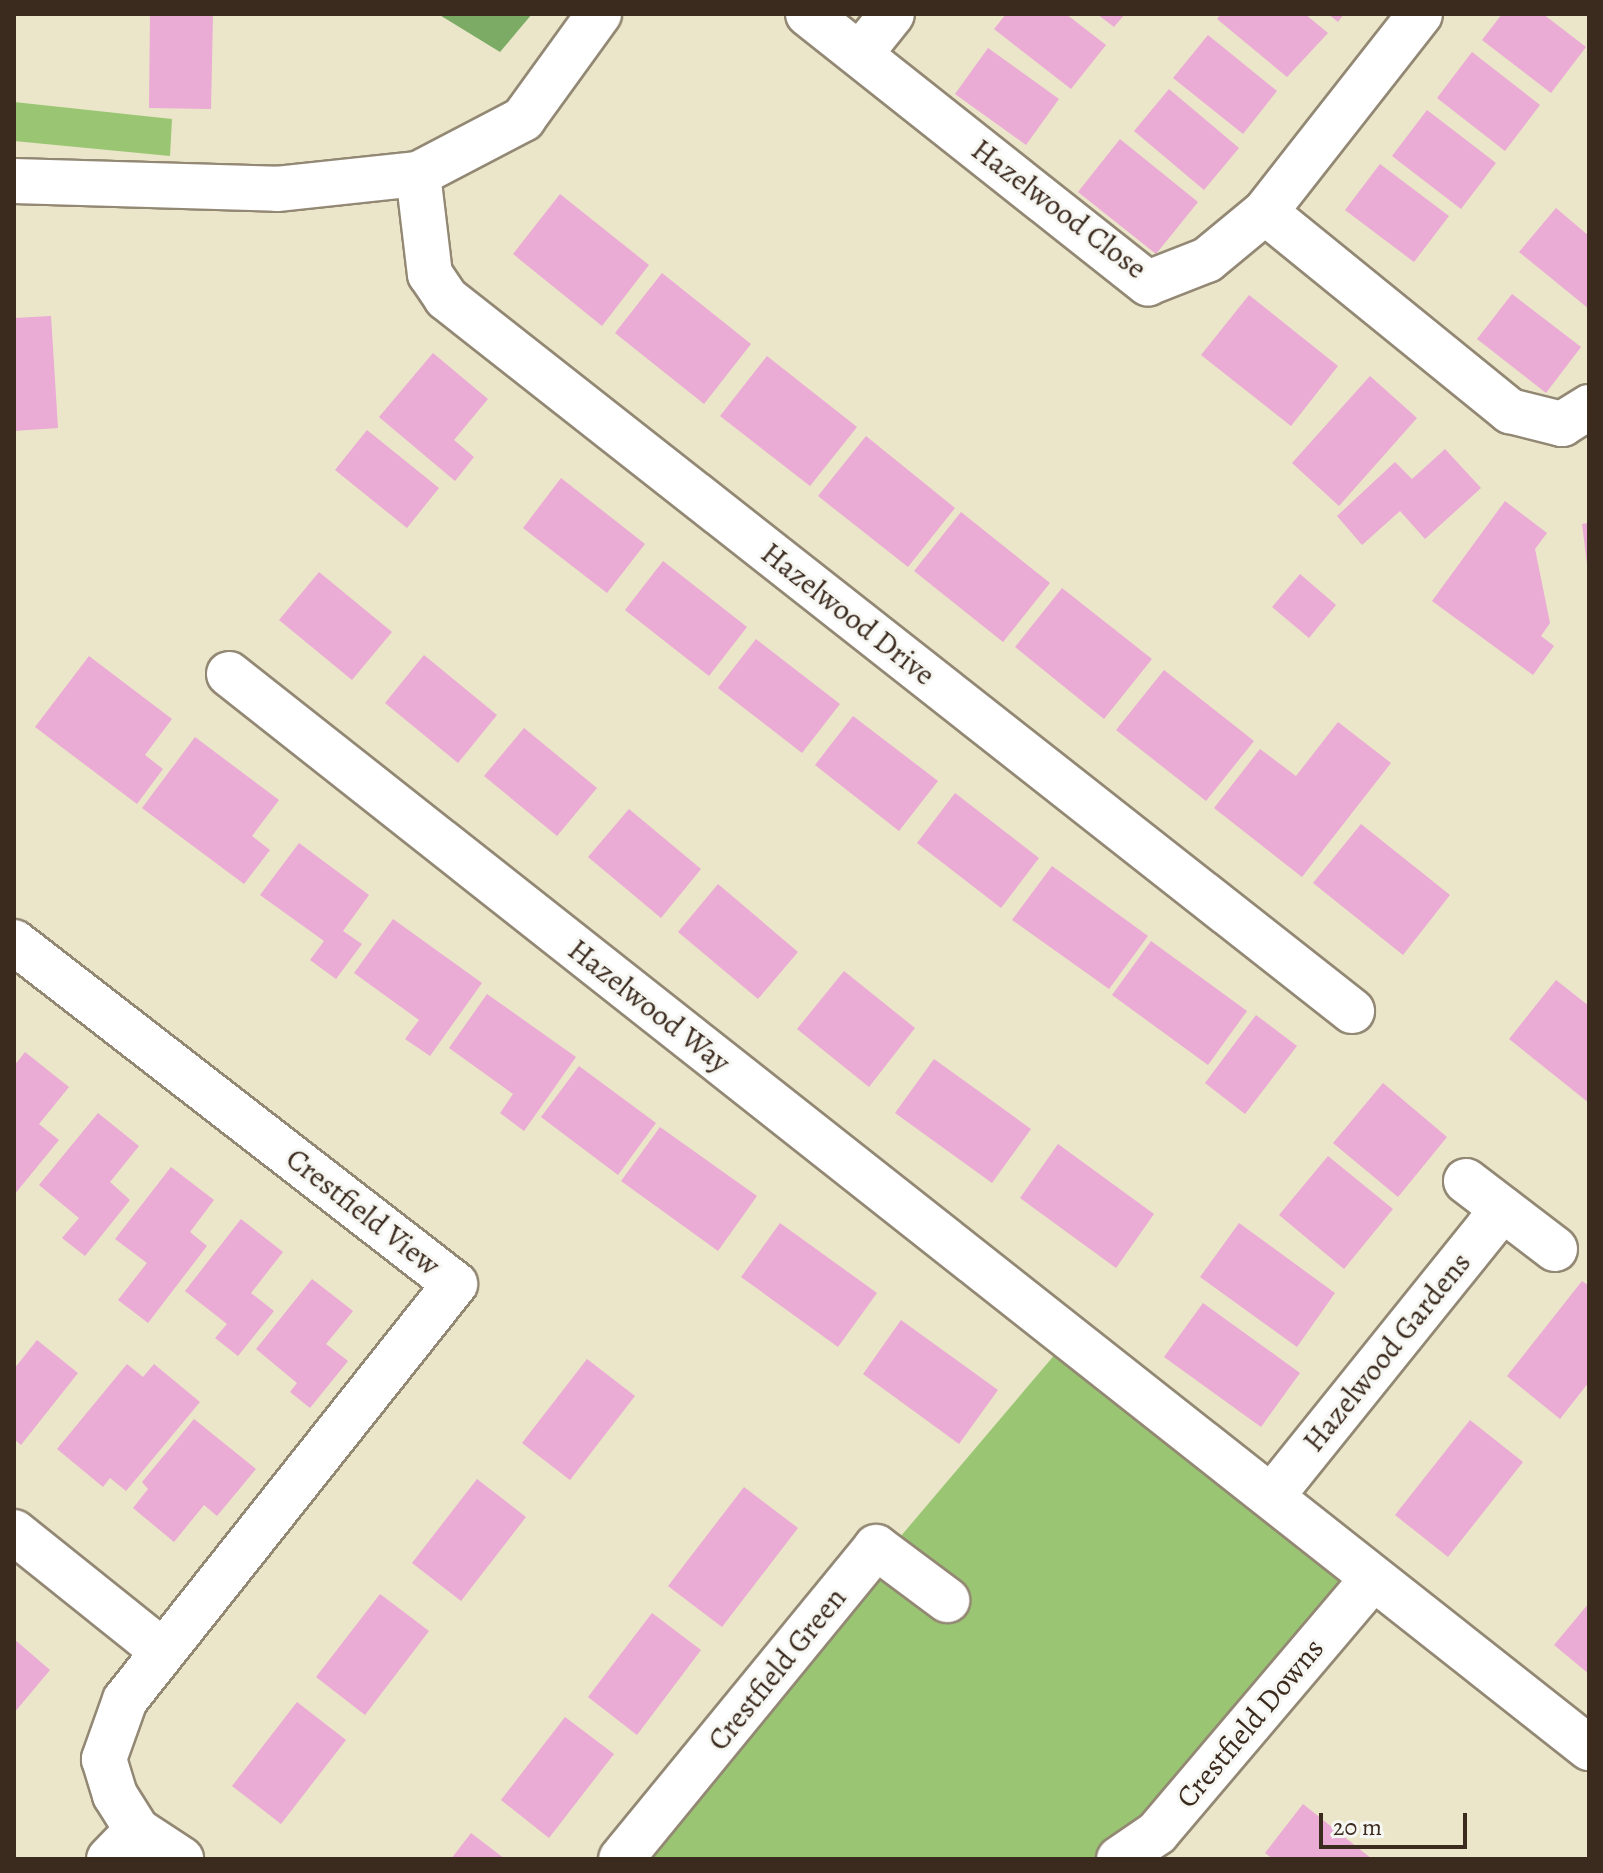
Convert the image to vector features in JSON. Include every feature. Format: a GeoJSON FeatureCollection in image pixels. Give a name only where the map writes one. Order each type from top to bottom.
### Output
{"type":"FeatureCollection","features":[{"type":"Feature","properties":{"kind":"street"},"geometry":{"type":"LineString","coordinates":[[14,181],[277,189],[418,174],[523,119],[599,14]]}},
{"type":"Feature","properties":{"kind":"street","name":"Hazelwood Close"},"geometry":{"type":"LineString","coordinates":[[808,14],[1148,283],[1207,260],[1265,212],[1420,14]]}},
{"type":"Feature","properties":{"kind":"street"},"geometry":{"type":"LineString","coordinates":[[860,54],[892,14]]}},
{"type":"Feature","properties":{"kind":"street","name":"Hazelwood Drive"},"geometry":{"type":"LineString","coordinates":[[418,174],[430,274],[446,298],[1352,1011]]}},
{"type":"Feature","properties":{"kind":"street"},"geometry":{"type":"LineString","coordinates":[[1265,212],[1510,411],[1562,424],[1589,407]]}},
{"type":"Feature","properties":{"kind":"street","name":"Hazelwood Way"},"geometry":{"type":"LineString","coordinates":[[229,674],[1589,1748]]}},
{"type":"Feature","properties":{"kind":"street","name":"Crestfield View"},"geometry":{"type":"LineString","coordinates":[[14,942],[455,1284],[160,1649]]}},
{"type":"Feature","properties":{"kind":"street"},"geometry":{"type":"LineString","coordinates":[[1466,1181],[1555,1249]]}},
{"type":"Feature","properties":{"kind":"street","name":"Hazelwood Gardens"},"geometry":{"type":"LineString","coordinates":[[1272,1496],[1503,1209]]}},
{"type":"Feature","properties":{"kind":"street"},"geometry":{"type":"LineString","coordinates":[[14,1532],[160,1649],[125,1700],[104,1759],[123,1845],[181,1859]]}},
{"type":"Feature","properties":{"kind":"street","name":"Crestfield Green"},"geometry":{"type":"LineString","coordinates":[[621,1859],[876,1547],[947,1600]]}},
{"type":"Feature","properties":{"kind":"street","name":"Crestfield Downs"},"geometry":{"type":"LineString","coordinates":[[1119,1859],[1157,1833],[1373,1578]]}},
{"type":"Feature","properties":{"kind":"green space"},"geometry":{"type":"Polygon","coordinates":[[[438,14],[532,14],[500,52],[438,14]]]}},
{"type":"Feature","properties":{"kind":"green space"},"geometry":{"type":"Polygon","coordinates":[[[14,102],[172,119],[170,156],[14,141],[14,102]]]}},
{"type":"Feature","properties":{"kind":"green space"},"geometry":{"type":"Polygon","coordinates":[[[1068,1339],[1373,1578],[1157,1833],[1099,1859],[627,1859],[1068,1339]]]}},
{"type":"Feature","properties":{"kind":"building"},"geometry":{"type":"Polygon","coordinates":[[[150,14],[213,14],[211,109],[149,108],[150,14]]]}},
{"type":"Feature","properties":{"kind":"building"},"geometry":{"type":"Polygon","coordinates":[[[1006,14],[1066,14],[1106,45],[1071,89],[994,29],[1006,14]]]}},
{"type":"Feature","properties":{"kind":"building"},"geometry":{"type":"Polygon","coordinates":[[[1097,14],[1125,14],[1114,27],[1097,14]]]}},
{"type":"Feature","properties":{"kind":"building"},"geometry":{"type":"Polygon","coordinates":[[[1221,14],[1305,14],[1328,33],[1287,77],[1217,19],[1221,14]]]}},
{"type":"Feature","properties":{"kind":"building"},"geometry":{"type":"Polygon","coordinates":[[[1328,14],[1344,14],[1338,22],[1328,14]]]}},
{"type":"Feature","properties":{"kind":"building"},"geometry":{"type":"Polygon","coordinates":[[[1502,14],[1543,14],[1586,47],[1551,93],[1482,40],[1502,14]]]}},
{"type":"Feature","properties":{"kind":"building"},"geometry":{"type":"Polygon","coordinates":[[[1208,35],[1277,91],[1243,134],[1173,78],[1208,35]]]}},
{"type":"Feature","properties":{"kind":"building"},"geometry":{"type":"Polygon","coordinates":[[[988,48],[1059,99],[1026,145],[955,94],[988,48]]]}},
{"type":"Feature","properties":{"kind":"building"},"geometry":{"type":"Polygon","coordinates":[[[1472,52],[1540,105],[1505,151],[1437,98],[1472,52]]]}},
{"type":"Feature","properties":{"kind":"building"},"geometry":{"type":"Polygon","coordinates":[[[1169,89],[1239,148],[1204,190],[1134,131],[1169,89]]]}},
{"type":"Feature","properties":{"kind":"building"},"geometry":{"type":"Polygon","coordinates":[[[1427,110],[1496,163],[1461,209],[1392,156],[1427,110]]]}},
{"type":"Feature","properties":{"kind":"building"},"geometry":{"type":"Polygon","coordinates":[[[1120,139],[1198,202],[1156,254],[1078,192],[1120,139]]]}},
{"type":"Feature","properties":{"kind":"building"},"geometry":{"type":"Polygon","coordinates":[[[1380,164],[1449,216],[1414,262],[1345,210],[1380,164]]]}},
{"type":"Feature","properties":{"kind":"building"},"geometry":{"type":"Polygon","coordinates":[[[560,194],[649,265],[602,326],[513,254],[560,194]]]}},
{"type":"Feature","properties":{"kind":"building"},"geometry":{"type":"Polygon","coordinates":[[[1556,208],[1589,236],[1589,309],[1519,252],[1556,208]]]}},
{"type":"Feature","properties":{"kind":"building"},"geometry":{"type":"Polygon","coordinates":[[[662,273],[751,344],[704,404],[615,333],[662,273]]]}},
{"type":"Feature","properties":{"kind":"building"},"geometry":{"type":"Polygon","coordinates":[[[1512,294],[1581,347],[1546,393],[1477,339],[1512,294]]]}},
{"type":"Feature","properties":{"kind":"building"},"geometry":{"type":"Polygon","coordinates":[[[1249,295],[1338,366],[1291,426],[1201,355],[1249,295]]]}},
{"type":"Feature","properties":{"kind":"building"},"geometry":{"type":"Polygon","coordinates":[[[51,316],[58,428],[14,431],[14,318],[51,316]]]}},
{"type":"Feature","properties":{"kind":"building"},"geometry":{"type":"Polygon","coordinates":[[[433,353],[488,399],[454,440],[474,457],[455,481],[379,417],[433,353]]]}},
{"type":"Feature","properties":{"kind":"building"},"geometry":{"type":"Polygon","coordinates":[[[767,356],[857,427],[810,486],[720,416],[767,356]]]}},
{"type":"Feature","properties":{"kind":"building"},"geometry":{"type":"Polygon","coordinates":[[[1370,376],[1417,418],[1339,506],[1292,463],[1370,376]]]}},
{"type":"Feature","properties":{"kind":"building"},"geometry":{"type":"Polygon","coordinates":[[[367,430],[439,488],[407,528],[335,470],[367,430]]]}},
{"type":"Feature","properties":{"kind":"building"},"geometry":{"type":"Polygon","coordinates":[[[866,436],[955,508],[908,567],[818,496],[866,436]]]}},
{"type":"Feature","properties":{"kind":"building"},"geometry":{"type":"Polygon","coordinates":[[[1445,449],[1481,488],[1425,539],[1400,511],[1362,545],[1337,516],[1395,462],[1412,479],[1445,449]]]}},
{"type":"Feature","properties":{"kind":"building"},"geometry":{"type":"Polygon","coordinates":[[[561,478],[645,544],[607,593],[523,528],[561,478]]]}},
{"type":"Feature","properties":{"kind":"building"},"geometry":{"type":"Polygon","coordinates":[[[1505,501],[1547,533],[1535,549],[1550,623],[1541,636],[1554,646],[1533,675],[1432,601],[1505,501]]]}},
{"type":"Feature","properties":{"kind":"building"},"geometry":{"type":"Polygon","coordinates":[[[961,512],[1050,583],[1003,642],[914,571],[961,512]]]}},
{"type":"Feature","properties":{"kind":"building"},"geometry":{"type":"Polygon","coordinates":[[[1589,523],[1589,564],[1587,564],[1582,524],[1589,523]]]}},
{"type":"Feature","properties":{"kind":"building"},"geometry":{"type":"Polygon","coordinates":[[[663,561],[747,627],[709,676],[625,610],[663,561]]]}},
{"type":"Feature","properties":{"kind":"building"},"geometry":{"type":"Polygon","coordinates":[[[319,572],[392,632],[352,680],[279,620],[319,572]]]}},
{"type":"Feature","properties":{"kind":"building"},"geometry":{"type":"Polygon","coordinates":[[[1300,574],[1336,605],[1309,638],[1272,607],[1300,574]]]}},
{"type":"Feature","properties":{"kind":"building"},"geometry":{"type":"Polygon","coordinates":[[[1062,588],[1152,659],[1104,719],[1015,647],[1062,588]]]}},
{"type":"Feature","properties":{"kind":"building"},"geometry":{"type":"Polygon","coordinates":[[[756,639],[840,704],[802,753],[718,688],[756,639]]]}},
{"type":"Feature","properties":{"kind":"building"},"geometry":{"type":"Polygon","coordinates":[[[424,655],[497,715],[458,763],[385,703],[424,655]]]}},
{"type":"Feature","properties":{"kind":"building"},"geometry":{"type":"Polygon","coordinates":[[[89,656],[172,719],[145,755],[163,769],[137,804],[35,727],[89,656]]]}},
{"type":"Feature","properties":{"kind":"building"},"geometry":{"type":"Polygon","coordinates":[[[1164,670],[1254,741],[1206,801],[1116,730],[1164,670]]]}},
{"type":"Feature","properties":{"kind":"building"},"geometry":{"type":"Polygon","coordinates":[[[853,716],[938,781],[899,831],[815,765],[853,716]]]}},
{"type":"Feature","properties":{"kind":"building"},"geometry":{"type":"Polygon","coordinates":[[[1338,722],[1391,763],[1302,877],[1214,808],[1260,749],[1296,776],[1338,722]]]}},
{"type":"Feature","properties":{"kind":"building"},"geometry":{"type":"Polygon","coordinates":[[[524,728],[597,788],[557,836],[484,776],[524,728]]]}},
{"type":"Feature","properties":{"kind":"building"},"geometry":{"type":"Polygon","coordinates":[[[195,737],[279,800],[252,836],[270,850],[244,884],[142,808],[195,737]]]}},
{"type":"Feature","properties":{"kind":"building"},"geometry":{"type":"Polygon","coordinates":[[[955,793],[1039,858],[1001,908],[917,843],[955,793]]]}},
{"type":"Feature","properties":{"kind":"building"},"geometry":{"type":"Polygon","coordinates":[[[629,809],[701,869],[661,918],[588,857],[629,809]]]}},
{"type":"Feature","properties":{"kind":"building"},"geometry":{"type":"Polygon","coordinates":[[[1361,824],[1450,895],[1403,955],[1313,883],[1361,824]]]}},
{"type":"Feature","properties":{"kind":"building"},"geometry":{"type":"Polygon","coordinates":[[[299,843],[369,895],[343,931],[362,944],[336,979],[310,960],[324,941],[260,895],[299,843]]]}},
{"type":"Feature","properties":{"kind":"building"},"geometry":{"type":"Polygon","coordinates":[[[1052,866],[1148,936],[1109,989],[1012,920],[1052,866]]]}},
{"type":"Feature","properties":{"kind":"building"},"geometry":{"type":"Polygon","coordinates":[[[718,884],[798,952],[758,999],[678,932],[718,884]]]}},
{"type":"Feature","properties":{"kind":"building"},"geometry":{"type":"Polygon","coordinates":[[[393,919],[482,983],[430,1056],[405,1039],[419,1020],[354,973],[393,919]]]}},
{"type":"Feature","properties":{"kind":"building"},"geometry":{"type":"Polygon","coordinates":[[[1151,941],[1247,1011],[1208,1065],[1112,995],[1151,941]]]}},
{"type":"Feature","properties":{"kind":"building"},"geometry":{"type":"Polygon","coordinates":[[[844,971],[915,1028],[869,1087],[797,1029],[844,971]]]}},
{"type":"Feature","properties":{"kind":"building"},"geometry":{"type":"Polygon","coordinates":[[[1556,980],[1589,1006],[1589,1103],[1509,1039],[1556,980]]]}},
{"type":"Feature","properties":{"kind":"building"},"geometry":{"type":"Polygon","coordinates":[[[487,994],[576,1057],[524,1131],[500,1113],[513,1094],[449,1048],[487,994]]]}},
{"type":"Feature","properties":{"kind":"building"},"geometry":{"type":"Polygon","coordinates":[[[1256,1015],[1297,1046],[1245,1114],[1205,1083],[1256,1015]]]}},
{"type":"Feature","properties":{"kind":"building"},"geometry":{"type":"Polygon","coordinates":[[[25,1052],[69,1087],[39,1124],[59,1140],[14,1195],[14,1066],[25,1052]]]}},
{"type":"Feature","properties":{"kind":"building"},"geometry":{"type":"Polygon","coordinates":[[[934,1059],[1031,1129],[992,1183],[895,1113],[934,1059]]]}},
{"type":"Feature","properties":{"kind":"building"},"geometry":{"type":"Polygon","coordinates":[[[579,1066],[656,1123],[618,1175],[541,1117],[579,1066]]]}},
{"type":"Feature","properties":{"kind":"building"},"geometry":{"type":"Polygon","coordinates":[[[1383,1083],[1447,1137],[1398,1197],[1333,1143],[1383,1083]]]}},
{"type":"Feature","properties":{"kind":"building"},"geometry":{"type":"Polygon","coordinates":[[[98,1113],[139,1146],[110,1182],[130,1200],[85,1256],[62,1238],[79,1218],[39,1185],[98,1113]]]}},
{"type":"Feature","properties":{"kind":"building"},"geometry":{"type":"Polygon","coordinates":[[[660,1127],[757,1196],[718,1251],[621,1181],[660,1127]]]}},
{"type":"Feature","properties":{"kind":"building"},"geometry":{"type":"Polygon","coordinates":[[[1058,1144],[1154,1214],[1116,1268],[1020,1198],[1058,1144]]]}},
{"type":"Feature","properties":{"kind":"building"},"geometry":{"type":"Polygon","coordinates":[[[1328,1156],[1393,1209],[1344,1269],[1279,1215],[1328,1156]]]}},
{"type":"Feature","properties":{"kind":"building"},"geometry":{"type":"Polygon","coordinates":[[[171,1167],[214,1200],[190,1232],[207,1246],[148,1323],[118,1300],[147,1263],[115,1239],[171,1167]]]}},
{"type":"Feature","properties":{"kind":"building"},"geometry":{"type":"Polygon","coordinates":[[[241,1219],[283,1252],[251,1293],[274,1311],[238,1356],[215,1338],[227,1324],[185,1291],[241,1219]]]}},
{"type":"Feature","properties":{"kind":"building"},"geometry":{"type":"Polygon","coordinates":[[[780,1223],[877,1293],[838,1347],[741,1277],[780,1223]]]}},
{"type":"Feature","properties":{"kind":"building"},"geometry":{"type":"Polygon","coordinates":[[[1239,1223],[1335,1293],[1297,1347],[1200,1277],[1239,1223]]]}},
{"type":"Feature","properties":{"kind":"building"},"geometry":{"type":"Polygon","coordinates":[[[312,1279],[353,1311],[326,1344],[348,1361],[310,1408],[290,1392],[297,1383],[256,1349],[312,1279]]]}},
{"type":"Feature","properties":{"kind":"building"},"geometry":{"type":"Polygon","coordinates":[[[1582,1281],[1589,1286],[1589,1382],[1560,1419],[1507,1376],[1582,1281]]]}},
{"type":"Feature","properties":{"kind":"building"},"geometry":{"type":"Polygon","coordinates":[[[1203,1303],[1300,1373],[1261,1427],[1164,1357],[1203,1303]]]}},
{"type":"Feature","properties":{"kind":"building"},"geometry":{"type":"Polygon","coordinates":[[[901,1320],[998,1390],[959,1444],[863,1374],[901,1320]]]}},
{"type":"Feature","properties":{"kind":"building"},"geometry":{"type":"Polygon","coordinates":[[[37,1340],[78,1373],[21,1445],[14,1439],[14,1369],[37,1340]]]}},
{"type":"Feature","properties":{"kind":"building"},"geometry":{"type":"Polygon","coordinates":[[[587,1359],[635,1396],[570,1480],[522,1443],[587,1359]]]}},
{"type":"Feature","properties":{"kind":"building"},"geometry":{"type":"Polygon","coordinates":[[[127,1364],[143,1377],[154,1364],[200,1402],[126,1491],[110,1478],[103,1487],[57,1449],[127,1364]]]}},
{"type":"Feature","properties":{"kind":"building"},"geometry":{"type":"Polygon","coordinates":[[[194,1419],[256,1469],[217,1516],[204,1505],[174,1542],[133,1508],[148,1489],[142,1482],[194,1419]]]}},
{"type":"Feature","properties":{"kind":"building"},"geometry":{"type":"Polygon","coordinates":[[[1470,1420],[1523,1462],[1448,1557],[1395,1515],[1470,1420]]]}},
{"type":"Feature","properties":{"kind":"building"},"geometry":{"type":"Polygon","coordinates":[[[477,1479],[526,1517],[461,1601],[412,1563],[477,1479]]]}},
{"type":"Feature","properties":{"kind":"building"},"geometry":{"type":"Polygon","coordinates":[[[744,1487],[798,1528],[722,1627],[668,1586],[744,1487]]]}},
{"type":"Feature","properties":{"kind":"building"},"geometry":{"type":"Polygon","coordinates":[[[380,1594],[429,1631],[365,1715],[316,1677],[380,1594]]]}},
{"type":"Feature","properties":{"kind":"building"},"geometry":{"type":"Polygon","coordinates":[[[1589,1603],[1589,1674],[1554,1645],[1589,1603]]]}},
{"type":"Feature","properties":{"kind":"building"},"geometry":{"type":"Polygon","coordinates":[[[652,1613],[701,1650],[637,1735],[588,1697],[652,1613]]]}},
{"type":"Feature","properties":{"kind":"building"},"geometry":{"type":"Polygon","coordinates":[[[14,1639],[50,1670],[14,1713],[14,1639]]]}},
{"type":"Feature","properties":{"kind":"building"},"geometry":{"type":"Polygon","coordinates":[[[297,1702],[346,1740],[281,1824],[232,1786],[297,1702]]]}},
{"type":"Feature","properties":{"kind":"building"},"geometry":{"type":"Polygon","coordinates":[[[565,1717],[614,1754],[549,1838],[501,1800],[565,1717]]]}},
{"type":"Feature","properties":{"kind":"building"},"geometry":{"type":"Polygon","coordinates":[[[1303,1804],[1372,1859],[1273,1859],[1265,1853],[1303,1804]]]}},
{"type":"Feature","properties":{"kind":"building"},"geometry":{"type":"Polygon","coordinates":[[[471,1833],[505,1859],[451,1859],[471,1833]]]}}]}
